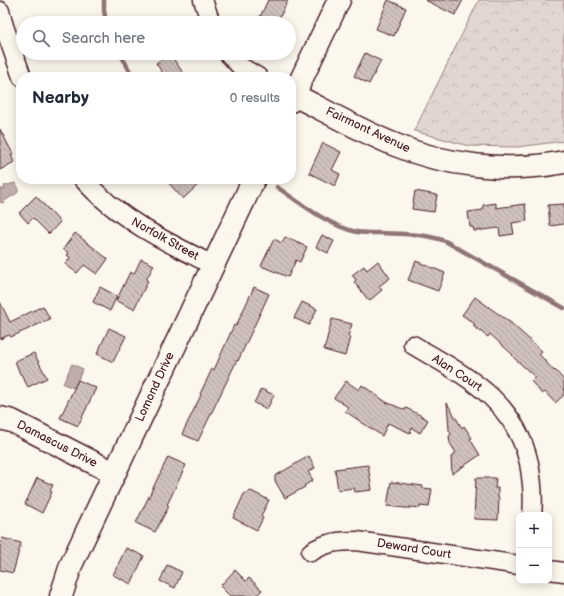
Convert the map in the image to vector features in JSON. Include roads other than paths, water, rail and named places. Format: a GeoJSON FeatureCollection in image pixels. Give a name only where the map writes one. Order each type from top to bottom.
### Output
{"type":"FeatureCollection","features":[{"type":"Feature","properties":{"kind":"main road"},"geometry":{"type":"LineString","coordinates":[[296,89],[339,0]]}},
{"type":"Feature","properties":{"kind":"main road","name":"Fairmont Avenue"},"geometry":{"type":"LineString","coordinates":[[296,99],[392,144],[425,155],[455,162],[488,166],[525,167],[564,162]]}},
{"type":"Feature","properties":{"kind":"main road","name":"Lomond Drive"},"geometry":{"type":"LineString","coordinates":[[61,596],[70,564],[252,184]]}},
{"type":"Feature","properties":{"kind":"main road","name":"Damascus Drive"},"geometry":{"type":"LineString","coordinates":[[0,418],[12,421],[114,473]]}},
{"type":"Feature","properties":{"kind":"street"},"geometry":{"type":"LineString","coordinates":[[203,0],[209,16]]}},
{"type":"Feature","properties":{"kind":"street"},"geometry":{"type":"LineString","coordinates":[[0,11],[6,33],[20,72]]}},
{"type":"Feature","properties":{"kind":"street"},"geometry":{"type":"LineString","coordinates":[[234,60],[241,67],[250,72]]}},
{"type":"Feature","properties":{"kind":"street","name":"Norfolk Street"},"geometry":{"type":"LineString","coordinates":[[88,184],[107,203],[133,222],[161,240],[213,265]]}},
{"type":"Feature","properties":{"kind":"street","name":"Alan Court"},"geometry":{"type":"LineString","coordinates":[[413,345],[467,377],[488,393],[501,406],[514,424],[527,454],[531,472],[532,512]]}},
{"type":"Feature","properties":{"kind":"street","name":"Deward Court"},"geometry":{"type":"LineString","coordinates":[[311,552],[321,545],[331,542],[357,540],[516,565]]}},
{"type":"Feature","properties":{"kind":"street"},"geometry":{"type":"LineString","coordinates":[[552,570],[564,572]]}},
{"type":"Feature","properties":{"kind":"waterway"},"geometry":{"type":"LineString","coordinates":[[104,0],[105,16]]}},
{"type":"Feature","properties":{"kind":"waterway"},"geometry":{"type":"LineString","coordinates":[[124,60],[130,72]]}},
{"type":"Feature","properties":{"kind":"waterway"},"geometry":{"type":"LineString","coordinates":[[277,187],[305,207],[336,225],[346,229],[362,233],[421,235],[445,241],[564,308]]}}]}
